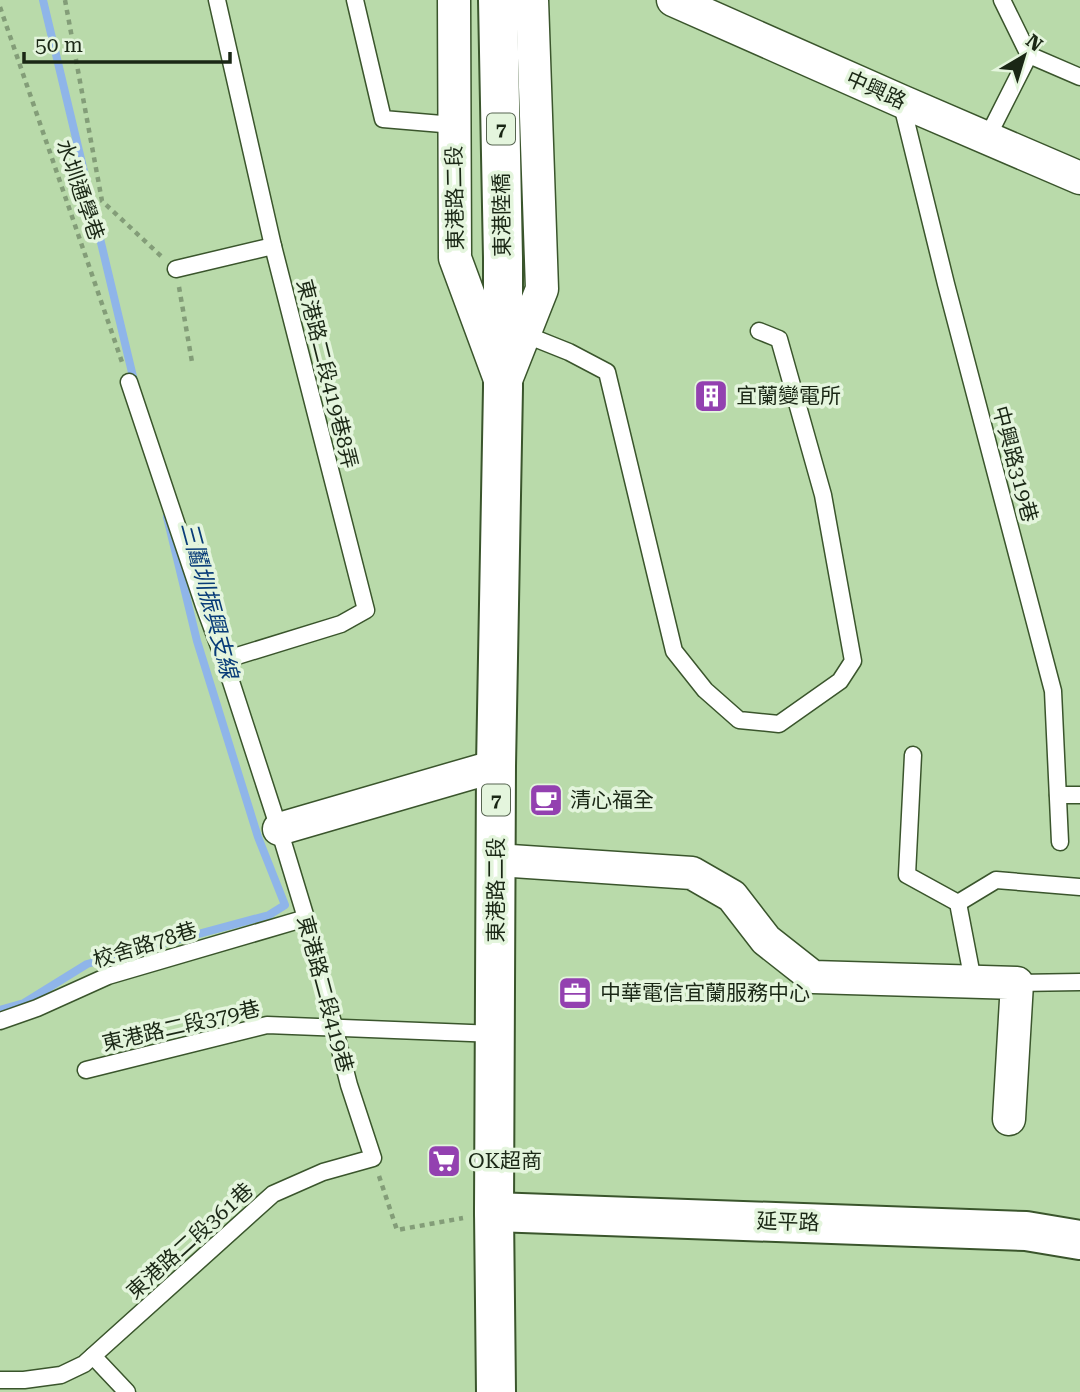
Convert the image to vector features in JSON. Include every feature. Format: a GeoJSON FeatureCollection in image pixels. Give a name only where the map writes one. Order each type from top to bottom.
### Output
{"type":"FeatureCollection","features":[{"type":"Feature","properties":{"kind":"main road","name":"東港陸橋"},"geometry":{"type":"LineString","coordinates":[[498,0],[503,388]]}},
{"type":"Feature","properties":{"kind":"main road","name":"東港路二段"},"geometry":{"type":"LineString","coordinates":[[496,1392],[496,766],[503,388]]}},
{"type":"Feature","properties":{"kind":"main road","name":"延平路"},"geometry":{"type":"LineString","coordinates":[[494,1212],[1026,1231],[1080,1240]]}},
{"type":"Feature","properties":{"kind":"street","name":"東港路二段"},"geometry":{"type":"LineString","coordinates":[[454,0],[455,258],[503,388]]}},
{"type":"Feature","properties":{"kind":"street","name":"東港路二段"},"geometry":{"type":"LineString","coordinates":[[503,388],[542,289],[532,0]]}},
{"type":"Feature","properties":{"kind":"street","name":"中興路"},"geometry":{"type":"LineString","coordinates":[[673,0],[987,138],[1079,184]]}},
{"type":"Feature","properties":{"kind":"street"},"geometry":{"type":"LineString","coordinates":[[279,829],[496,766]]}},
{"type":"Feature","properties":{"kind":"street"},"geometry":{"type":"LineString","coordinates":[[496,860],[692,873],[732,896],[766,940],[813,977],[1017,983],[1009,1119]]}},
{"type":"Feature","properties":{"kind":"lane","name":"東港路二段419巷8弄"},"geometry":{"type":"LineString","coordinates":[[217,0],[273,246],[366,610],[341,624],[224,660]]}},
{"type":"Feature","properties":{"kind":"lane"},"geometry":{"type":"LineString","coordinates":[[355,0],[383,119],[454,125]]}},
{"type":"Feature","properties":{"kind":"lane"},"geometry":{"type":"LineString","coordinates":[[1002,0],[1029,55],[1080,77]]}},
{"type":"Feature","properties":{"kind":"lane"},"geometry":{"type":"LineString","coordinates":[[987,138],[1029,55]]}},
{"type":"Feature","properties":{"kind":"lane","name":"中興路319巷"},"geometry":{"type":"LineString","coordinates":[[901,102],[949,297],[1053,691],[1060,842]]}},
{"type":"Feature","properties":{"kind":"lane"},"geometry":{"type":"LineString","coordinates":[[176,270],[273,246]]}},
{"type":"Feature","properties":{"kind":"lane"},"geometry":{"type":"LineString","coordinates":[[524,334],[569,352],[607,372],[674,651],[705,690],[739,720],[779,724],[840,681],[853,661],[823,495],[779,339],[759,331]]}},
{"type":"Feature","properties":{"kind":"lane","name":"東港路二段419巷"},"geometry":{"type":"LineString","coordinates":[[129,382],[279,829],[306,918],[349,1085],[373,1158]]}},
{"type":"Feature","properties":{"kind":"lane"},"geometry":{"type":"LineString","coordinates":[[913,755],[907,875],[958,903]]}},
{"type":"Feature","properties":{"kind":"lane"},"geometry":{"type":"LineString","coordinates":[[1058,795],[1080,795]]}},
{"type":"Feature","properties":{"kind":"lane"},"geometry":{"type":"LineString","coordinates":[[958,903],[996,880],[1080,887]]}},
{"type":"Feature","properties":{"kind":"lane"},"geometry":{"type":"LineString","coordinates":[[958,903],[973,981]]}},
{"type":"Feature","properties":{"kind":"lane","name":"校舍路78巷"},"geometry":{"type":"LineString","coordinates":[[0,1021],[37,1008],[108,976],[306,918]]}},
{"type":"Feature","properties":{"kind":"lane"},"geometry":{"type":"LineString","coordinates":[[1017,983],[1080,982]]}},
{"type":"Feature","properties":{"kind":"lane","name":"東港路二段379巷"},"geometry":{"type":"LineString","coordinates":[[86,1070],[267,1025],[496,1034]]}},
{"type":"Feature","properties":{"kind":"lane","name":"東港路二段361巷"},"geometry":{"type":"LineString","coordinates":[[0,1380],[61,1375],[84,1364],[273,1194],[323,1172],[373,1158]]}},
{"type":"Feature","properties":{"kind":"lane"},"geometry":{"type":"LineString","coordinates":[[93,1356],[127,1392]]}},
{"type":"Feature","properties":{"kind":"path"},"geometry":{"type":"LineString","coordinates":[[65,0],[102,201],[176,270],[192,362]]}},
{"type":"Feature","properties":{"kind":"path","name":"水圳通學巷"},"geometry":{"type":"LineString","coordinates":[[0,7],[129,382]]}},
{"type":"Feature","properties":{"kind":"path"},"geometry":{"type":"LineString","coordinates":[[373,1158],[397,1230],[494,1212]]}},
{"type":"Feature","properties":{"kind":"waterway","name":"三鬮圳振興支線"},"geometry":{"type":"LineString","coordinates":[[43,0],[135,385]]}},
{"type":"Feature","properties":{"kind":"waterway","name":"三鬮圳振興支線"},"geometry":{"type":"LineString","coordinates":[[0,1010],[24,1003],[87,964],[269,915],[285,905],[258,837],[197,641],[167,517]]}},
{"type":"Feature","properties":{"kind":"place","name":"宜蘭變電所"},"geometry":{"type":"Point","coordinates":[711,396]}},
{"type":"Feature","properties":{"kind":"place","name":"清心福全"},"geometry":{"type":"Point","coordinates":[546,800]}},
{"type":"Feature","properties":{"kind":"place","name":"中華電信宜蘭服務中心"},"geometry":{"type":"Point","coordinates":[575,993]}},
{"type":"Feature","properties":{"kind":"place","name":"OK超商"},"geometry":{"type":"Point","coordinates":[444,1161]}}]}
